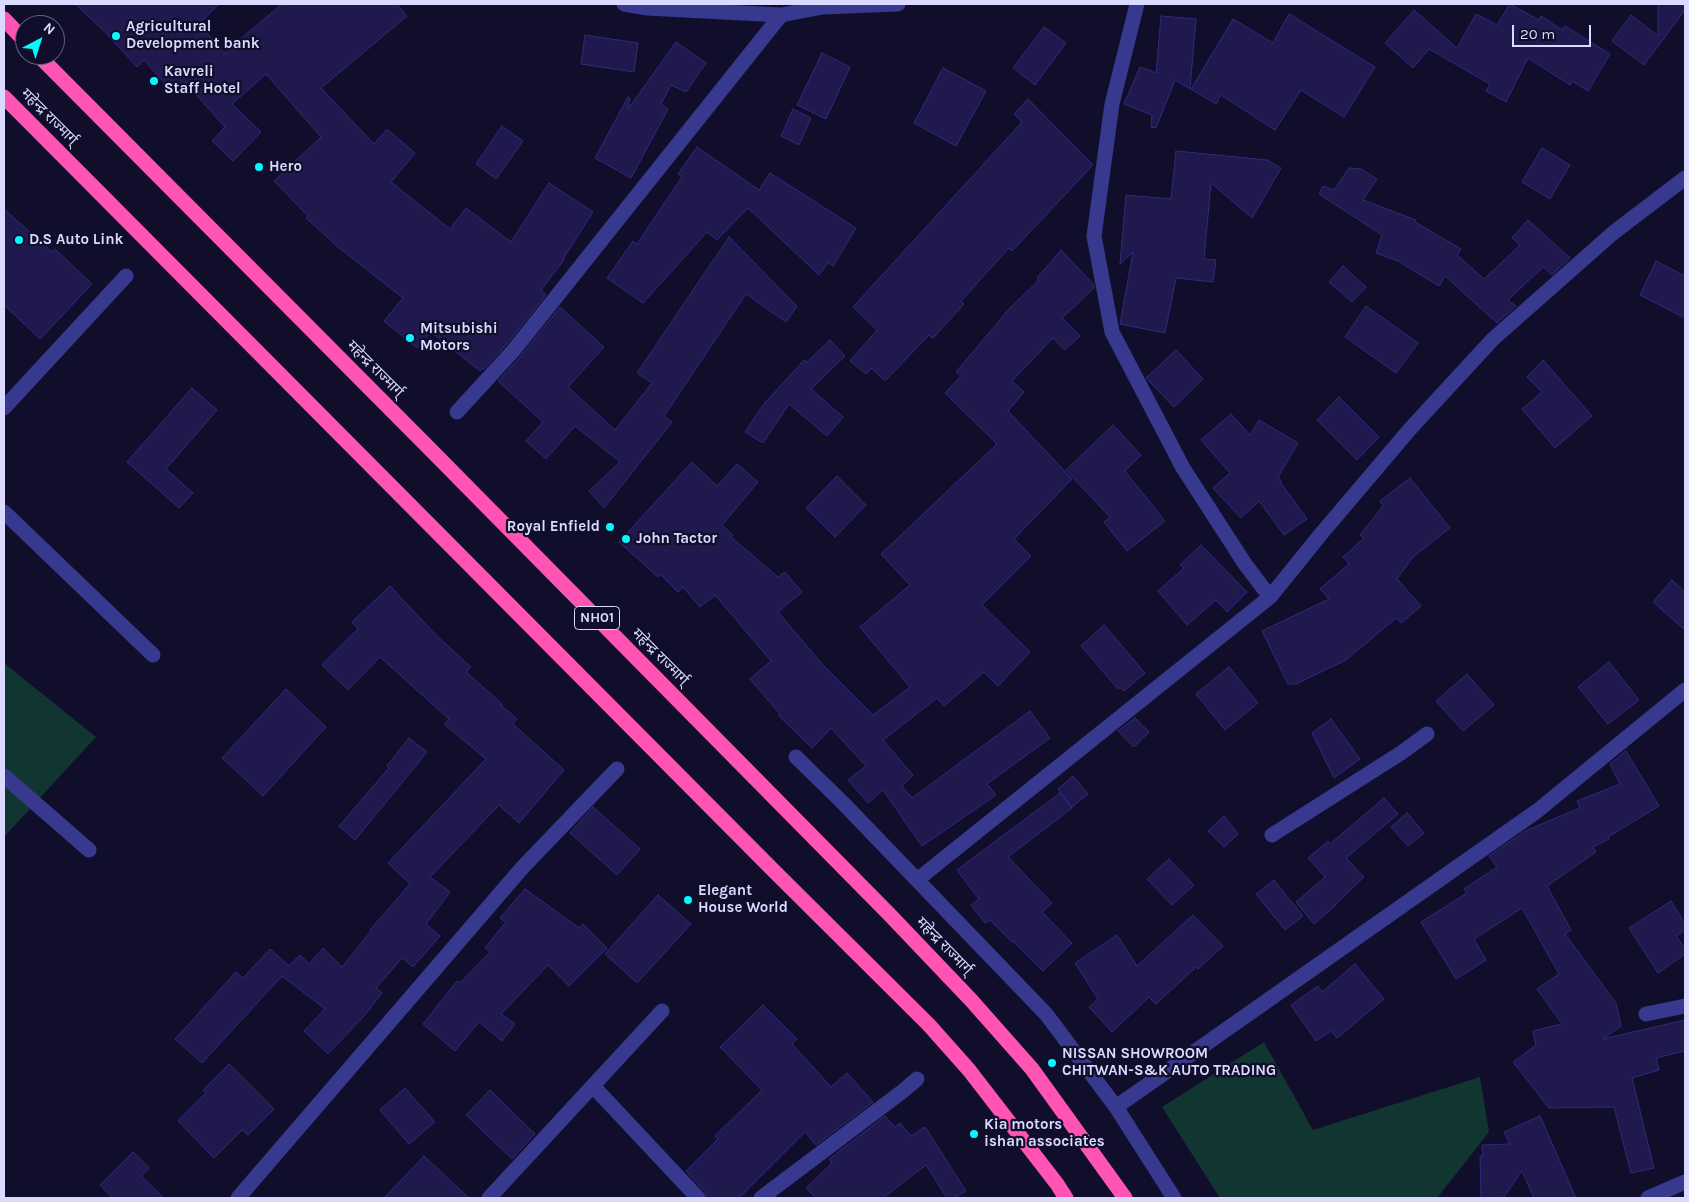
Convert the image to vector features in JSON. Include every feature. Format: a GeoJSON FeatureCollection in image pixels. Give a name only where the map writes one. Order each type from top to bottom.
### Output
{"type":"FeatureCollection","features":[{"type":"Feature","properties":{"kind":"highway"},"geometry":{"type":"LineString","coordinates":[[4,19],[15,31]]}},
{"type":"Feature","properties":{"kind":"highway","name":"महेन्द्र राज्मार्ग्"},"geometry":{"type":"LineString","coordinates":[[48,65],[972,1000],[1032,1069],[1125,1198]]}},
{"type":"Feature","properties":{"kind":"highway","name":"महेन्द्र राज्मार्ग्"},"geometry":{"type":"LineString","coordinates":[[4,97],[929,1025],[969,1070],[1066,1198]]}},
{"type":"Feature","properties":{"kind":"street"},"geometry":{"type":"LineString","coordinates":[[624,4],[647,8],[781,15],[823,8],[898,4]]}},
{"type":"Feature","properties":{"kind":"street"},"geometry":{"type":"LineString","coordinates":[[1137,4],[1112,104],[1094,236],[1112,332],[1183,468],[1245,564],[1270,597]]}},
{"type":"Feature","properties":{"kind":"street"},"geometry":{"type":"LineString","coordinates":[[457,412],[513,350],[781,15]]}},
{"type":"Feature","properties":{"kind":"street"},"geometry":{"type":"LineString","coordinates":[[917,880],[1270,597],[1410,428],[1493,339],[1613,233],[1685,178]]}},
{"type":"Feature","properties":{"kind":"street"},"geometry":{"type":"LineString","coordinates":[[4,408],[126,276]]}},
{"type":"Feature","properties":{"kind":"street"},"geometry":{"type":"LineString","coordinates":[[4,512],[153,654]]}},
{"type":"Feature","properties":{"kind":"street"},"geometry":{"type":"LineString","coordinates":[[1116,1107],[1530,817],[1685,690]]}},
{"type":"Feature","properties":{"kind":"street"},"geometry":{"type":"LineString","coordinates":[[1272,835],[1401,753],[1427,734]]}},
{"type":"Feature","properties":{"kind":"street"},"geometry":{"type":"LineString","coordinates":[[796,757],[844,803],[1046,1014],[1116,1107],[1174,1198]]}},
{"type":"Feature","properties":{"kind":"street"},"geometry":{"type":"LineString","coordinates":[[238,1198],[522,868],[617,769]]}},
{"type":"Feature","properties":{"kind":"street"},"geometry":{"type":"LineString","coordinates":[[4,776],[89,850]]}},
{"type":"Feature","properties":{"kind":"street"},"geometry":{"type":"LineString","coordinates":[[1646,1014],[1685,1006]]}},
{"type":"Feature","properties":{"kind":"street"},"geometry":{"type":"LineString","coordinates":[[489,1198],[662,1011]]}},
{"type":"Feature","properties":{"kind":"street"},"geometry":{"type":"LineString","coordinates":[[761,1198],[917,1079]]}},
{"type":"Feature","properties":{"kind":"street"},"geometry":{"type":"LineString","coordinates":[[593,1086],[698,1198]]}},
{"type":"Feature","properties":{"kind":"street"},"geometry":{"type":"LineString","coordinates":[[1648,1198],[1685,1182]]}},
{"type":"Feature","properties":{"kind":"green space"},"geometry":{"type":"Polygon","coordinates":[[[4,663],[96,737],[4,837],[4,663]]]}},
{"type":"Feature","properties":{"kind":"green space"},"geometry":{"type":"Polygon","coordinates":[[[1264,1042],[1313,1130],[1480,1077],[1489,1132],[1437,1198],[1220,1198],[1162,1107],[1264,1042]]]}},
{"type":"Feature","properties":{"kind":"building"},"geometry":{"type":"Polygon","coordinates":[[[75,4],[219,4],[199,24],[224,53],[282,4],[397,4],[407,16],[321,88],[374,144],[387,129],[415,153],[391,182],[450,229],[466,208],[511,242],[549,183],[593,212],[564,260],[541,290],[546,295],[484,369],[482,368],[480,371],[431,332],[417,348],[384,321],[403,298],[338,247],[306,218],[308,216],[274,181],[321,137],[266,74],[232,104],[261,132],[233,161],[212,141],[225,127],[185,82],[173,93],[144,60],[137,67],[104,31],[75,4]]]}},
{"type":"Feature","properties":{"kind":"building"},"geometry":{"type":"Polygon","coordinates":[[[1510,4],[1539,20],[1541,16],[1562,30],[1565,26],[1610,54],[1588,91],[1572,81],[1570,85],[1528,58],[1506,102],[1486,91],[1490,84],[1429,49],[1413,68],[1385,43],[1414,10],[1457,48],[1476,14],[1497,25],[1510,4]]]}},
{"type":"Feature","properties":{"kind":"building"},"geometry":{"type":"Polygon","coordinates":[[[1658,4],[1685,4],[1685,10],[1644,65],[1612,41],[1631,15],[1658,36],[1658,4]]]}},
{"type":"Feature","properties":{"kind":"building"},"geometry":{"type":"Polygon","coordinates":[[[1289,14],[1375,67],[1344,117],[1301,90],[1275,130],[1221,95],[1216,104],[1191,89],[1233,19],[1273,43],[1289,14]]]}},
{"type":"Feature","properties":{"kind":"building"},"geometry":{"type":"Polygon","coordinates":[[[1161,16],[1196,19],[1190,89],[1175,80],[1156,128],[1151,127],[1152,115],[1124,104],[1140,67],[1156,73],[1161,16]]]}},
{"type":"Feature","properties":{"kind":"building"},"geometry":{"type":"Polygon","coordinates":[[[1044,27],[1066,43],[1035,85],[1013,68],[1044,27]]]}},
{"type":"Feature","properties":{"kind":"building"},"geometry":{"type":"Polygon","coordinates":[[[585,35],[638,43],[634,72],[581,64],[585,35]]]}},
{"type":"Feature","properties":{"kind":"building"},"geometry":{"type":"Polygon","coordinates":[[[676,42],[706,63],[686,92],[671,85],[661,104],[668,109],[631,178],[595,158],[628,97],[630,98],[628,109],[676,42]]]}},
{"type":"Feature","properties":{"kind":"building"},"geometry":{"type":"Polygon","coordinates":[[[822,53],[850,67],[826,119],[797,105],[822,53]]]}},
{"type":"Feature","properties":{"kind":"building"},"geometry":{"type":"Polygon","coordinates":[[[943,68],[986,91],[956,146],[914,123],[943,68]]]}},
{"type":"Feature","properties":{"kind":"building"},"geometry":{"type":"Polygon","coordinates":[[[1028,99],[1093,165],[1012,251],[1009,248],[961,301],[964,304],[933,338],[929,335],[885,381],[871,368],[866,374],[850,361],[877,330],[853,307],[1022,122],[1014,114],[1028,99]]]}},
{"type":"Feature","properties":{"kind":"building"},"geometry":{"type":"Polygon","coordinates":[[[793,109],[811,118],[799,145],[781,136],[793,109]]]}},
{"type":"Feature","properties":{"kind":"building"},"geometry":{"type":"Polygon","coordinates":[[[502,126],[523,141],[496,179],[476,164],[502,126]]]}},
{"type":"Feature","properties":{"kind":"building"},"geometry":{"type":"Polygon","coordinates":[[[697,147],[759,190],[770,173],[856,228],[833,266],[828,263],[819,275],[748,208],[717,240],[707,232],[643,303],[607,278],[633,241],[637,244],[682,177],[678,174],[697,147]]]}},
{"type":"Feature","properties":{"kind":"building"},"geometry":{"type":"Polygon","coordinates":[[[1542,148],[1570,165],[1550,199],[1522,182],[1542,148]]]}},
{"type":"Feature","properties":{"kind":"building"},"geometry":{"type":"Polygon","coordinates":[[[1176,151],[1267,160],[1281,168],[1252,218],[1211,183],[1204,259],[1216,260],[1213,282],[1176,278],[1165,333],[1120,324],[1133,252],[1120,264],[1126,195],[1171,199],[1176,151]]]}},
{"type":"Feature","properties":{"kind":"building"},"geometry":{"type":"Polygon","coordinates":[[[1349,168],[1361,169],[1377,179],[1363,200],[1416,220],[1415,222],[1461,249],[1457,255],[1484,279],[1520,245],[1512,238],[1528,220],[1570,258],[1552,275],[1543,267],[1508,300],[1516,306],[1497,323],[1445,276],[1439,286],[1398,261],[1376,253],[1382,235],[1319,194],[1323,186],[1334,190],[1349,168]]]}},
{"type":"Feature","properties":{"kind":"building"},"geometry":{"type":"Polygon","coordinates":[[[4,209],[52,252],[55,249],[92,284],[40,339],[4,305],[4,209]]]}},
{"type":"Feature","properties":{"kind":"building"},"geometry":{"type":"Polygon","coordinates":[[[729,237],[797,306],[786,322],[746,294],[664,416],[672,422],[604,508],[589,491],[620,462],[575,426],[546,459],[526,441],[543,422],[498,381],[560,307],[604,347],[568,387],[615,430],[652,383],[637,373],[729,237]]]}},
{"type":"Feature","properties":{"kind":"building"},"geometry":{"type":"Polygon","coordinates":[[[1061,250],[1094,285],[1094,288],[1062,318],[1080,336],[1065,350],[1053,338],[1012,381],[1024,392],[1008,411],[1072,479],[1014,539],[1031,556],[982,605],[1030,652],[998,686],[984,672],[944,706],[937,698],[883,740],[913,775],[902,786],[912,798],[1030,711],[1050,738],[987,784],[996,795],[922,846],[883,790],[868,803],[848,780],[866,766],[831,728],[812,748],[779,716],[780,714],[750,679],[771,661],[715,595],[700,607],[683,587],[678,592],[660,574],[658,577],[619,542],[692,462],[717,486],[737,464],[758,482],[722,525],[733,535],[731,537],[778,577],[785,572],[802,592],[778,612],[823,665],[873,715],[910,687],[860,627],[910,585],[881,554],[997,444],[945,393],[961,376],[956,372],[1009,309],[1039,280],[1037,278],[1061,250]]]}},
{"type":"Feature","properties":{"kind":"building"},"geometry":{"type":"Polygon","coordinates":[[[1656,261],[1685,276],[1685,318],[1640,295],[1656,261]]]}},
{"type":"Feature","properties":{"kind":"building"},"geometry":{"type":"Polygon","coordinates":[[[1343,266],[1366,287],[1352,302],[1329,282],[1343,266]]]}},
{"type":"Feature","properties":{"kind":"building"},"geometry":{"type":"Polygon","coordinates":[[[1366,306],[1418,343],[1396,373],[1345,337],[1366,306]]]}},
{"type":"Feature","properties":{"kind":"building"},"geometry":{"type":"Polygon","coordinates":[[[830,340],[845,356],[811,389],[843,417],[827,436],[789,404],[763,443],[745,432],[763,405],[804,360],[807,362],[830,340]]]}},
{"type":"Feature","properties":{"kind":"building"},"geometry":{"type":"Polygon","coordinates":[[[1176,350],[1203,379],[1174,407],[1146,378],[1176,350]]]}},
{"type":"Feature","properties":{"kind":"building"},"geometry":{"type":"Polygon","coordinates":[[[1543,360],[1592,416],[1555,448],[1522,409],[1542,392],[1527,377],[1543,360]]]}},
{"type":"Feature","properties":{"kind":"building"},"geometry":{"type":"Polygon","coordinates":[[[192,388],[217,410],[166,469],[193,493],[179,508],[127,462],[192,388]]]}},
{"type":"Feature","properties":{"kind":"building"},"geometry":{"type":"Polygon","coordinates":[[[1339,397],[1379,437],[1357,460],[1317,420],[1339,397]]]}},
{"type":"Feature","properties":{"kind":"building"},"geometry":{"type":"Polygon","coordinates":[[[1231,414],[1250,435],[1259,420],[1298,443],[1278,477],[1307,519],[1284,535],[1259,501],[1241,518],[1213,488],[1230,473],[1201,440],[1231,414]]]}},
{"type":"Feature","properties":{"kind":"building"},"geometry":{"type":"Polygon","coordinates":[[[1113,425],[1141,455],[1125,471],[1165,521],[1127,551],[1104,522],[1110,517],[1066,470],[1113,425]]]}},
{"type":"Feature","properties":{"kind":"building"},"geometry":{"type":"Polygon","coordinates":[[[837,476],[866,505],[835,537],[806,508],[837,476]]]}},
{"type":"Feature","properties":{"kind":"building"},"geometry":{"type":"Polygon","coordinates":[[[1410,478],[1450,528],[1413,557],[1397,579],[1421,606],[1401,623],[1396,618],[1346,660],[1296,684],[1288,684],[1262,631],[1329,599],[1320,589],[1349,564],[1343,557],[1364,538],[1360,535],[1383,506],[1380,501],[1410,478]]]}},
{"type":"Feature","properties":{"kind":"building"},"geometry":{"type":"Polygon","coordinates":[[[1201,545],[1247,592],[1227,612],[1216,600],[1187,625],[1158,591],[1184,568],[1180,565],[1201,545]]]}},
{"type":"Feature","properties":{"kind":"building"},"geometry":{"type":"Polygon","coordinates":[[[1672,580],[1685,592],[1685,630],[1653,602],[1672,580]]]}},
{"type":"Feature","properties":{"kind":"building"},"geometry":{"type":"Polygon","coordinates":[[[390,586],[437,636],[471,667],[466,672],[517,719],[513,724],[564,770],[519,823],[499,805],[430,877],[450,892],[426,924],[440,936],[413,967],[402,958],[376,988],[382,993],[364,1016],[328,1054],[304,1031],[325,1009],[282,976],[202,1063],[175,1039],[236,972],[243,978],[270,949],[289,966],[300,955],[309,964],[323,948],[342,967],[370,930],[410,884],[388,863],[486,759],[444,724],[449,719],[380,657],[348,690],[322,665],[358,629],[352,622],[390,586]]]}},
{"type":"Feature","properties":{"kind":"building"},"geometry":{"type":"Polygon","coordinates":[[[1104,625],[1145,673],[1124,691],[1120,687],[1118,689],[1081,646],[1104,625]]]}},
{"type":"Feature","properties":{"kind":"building"},"geometry":{"type":"Polygon","coordinates":[[[1609,662],[1639,700],[1608,724],[1578,687],[1609,662]]]}},
{"type":"Feature","properties":{"kind":"building"},"geometry":{"type":"Polygon","coordinates":[[[1229,667],[1258,703],[1225,730],[1196,694],[1229,667]]]}},
{"type":"Feature","properties":{"kind":"building"},"geometry":{"type":"Polygon","coordinates":[[[1467,674],[1494,705],[1463,731],[1436,701],[1467,674]]]}},
{"type":"Feature","properties":{"kind":"building"},"geometry":{"type":"Polygon","coordinates":[[[286,689],[326,727],[263,796],[222,758],[286,689]]]}},
{"type":"Feature","properties":{"kind":"building"},"geometry":{"type":"Polygon","coordinates":[[[1135,718],[1149,732],[1134,747],[1118,731],[1135,718]]]}},
{"type":"Feature","properties":{"kind":"building"},"geometry":{"type":"Polygon","coordinates":[[[1331,719],[1360,759],[1334,778],[1312,733],[1331,719]]]}},
{"type":"Feature","properties":{"kind":"building"},"geometry":{"type":"Polygon","coordinates":[[[409,738],[427,752],[355,840],[339,826],[389,768],[387,766],[409,738]]]}},
{"type":"Feature","properties":{"kind":"building"},"geometry":{"type":"Polygon","coordinates":[[[1626,751],[1659,806],[1608,837],[1609,839],[1593,847],[1596,852],[1547,886],[1571,930],[1565,934],[1616,1003],[1621,1026],[1603,1039],[1685,1020],[1685,1051],[1656,1058],[1659,1070],[1632,1078],[1654,1168],[1631,1173],[1614,1107],[1549,1108],[1513,1062],[1536,1045],[1533,1031],[1562,1024],[1537,989],[1559,974],[1522,908],[1474,939],[1486,960],[1456,979],[1421,922],[1467,893],[1464,889],[1497,867],[1489,856],[1525,831],[1580,808],[1577,801],[1620,784],[1610,764],[1626,751]]]}},
{"type":"Feature","properties":{"kind":"building"},"geometry":{"type":"Polygon","coordinates":[[[1073,776],[1088,794],[1072,807],[1058,789],[1073,776]]]}},
{"type":"Feature","properties":{"kind":"building"},"geometry":{"type":"Polygon","coordinates":[[[1060,793],[1072,808],[1008,857],[1052,903],[1042,912],[1072,943],[1043,971],[990,920],[985,923],[971,905],[979,899],[957,870],[1060,793]]]}},
{"type":"Feature","properties":{"kind":"building"},"geometry":{"type":"Polygon","coordinates":[[[1384,798],[1398,814],[1346,858],[1364,877],[1314,924],[1296,902],[1325,877],[1308,858],[1328,841],[1330,844],[1384,798]]]}},
{"type":"Feature","properties":{"kind":"building"},"geometry":{"type":"Polygon","coordinates":[[[593,807],[640,849],[617,875],[570,833],[593,807]]]}},
{"type":"Feature","properties":{"kind":"building"},"geometry":{"type":"Polygon","coordinates":[[[1407,813],[1424,833],[1408,846],[1391,827],[1407,813]]]}},
{"type":"Feature","properties":{"kind":"building"},"geometry":{"type":"Polygon","coordinates":[[[1224,816],[1238,834],[1224,847],[1208,831],[1224,816]]]}},
{"type":"Feature","properties":{"kind":"building"},"geometry":{"type":"Polygon","coordinates":[[[1169,859],[1194,885],[1172,905],[1147,879],[1169,859]]]}},
{"type":"Feature","properties":{"kind":"building"},"geometry":{"type":"Polygon","coordinates":[[[1274,880],[1303,916],[1285,930],[1256,894],[1274,880]]]}},
{"type":"Feature","properties":{"kind":"building"},"geometry":{"type":"Polygon","coordinates":[[[525,889],[579,928],[583,924],[607,948],[569,986],[548,965],[501,1014],[515,1024],[502,1041],[479,1022],[455,1051],[423,1024],[457,981],[460,983],[490,952],[485,948],[506,922],[500,918],[525,889]]]}},
{"type":"Feature","properties":{"kind":"building"},"geometry":{"type":"Polygon","coordinates":[[[658,895],[691,924],[637,983],[605,954],[658,895]]]}},
{"type":"Feature","properties":{"kind":"building"},"geometry":{"type":"Polygon","coordinates":[[[1671,901],[1685,924],[1685,930],[1676,936],[1685,949],[1685,954],[1658,973],[1629,928],[1671,901]]]}},
{"type":"Feature","properties":{"kind":"building"},"geometry":{"type":"Polygon","coordinates":[[[1193,915],[1223,946],[1198,969],[1196,967],[1156,1004],[1149,997],[1112,1032],[1089,1007],[1098,999],[1075,963],[1117,935],[1137,966],[1193,915]]]}},
{"type":"Feature","properties":{"kind":"building"},"geometry":{"type":"Polygon","coordinates":[[[1355,964],[1384,999],[1337,1038],[1331,1031],[1316,1041],[1291,1005],[1318,986],[1322,992],[1355,964]]]}},
{"type":"Feature","properties":{"kind":"building"},"geometry":{"type":"Polygon","coordinates":[[[763,1005],[797,1039],[792,1044],[831,1087],[847,1073],[873,1102],[816,1145],[805,1132],[739,1198],[707,1198],[705,1192],[686,1171],[718,1139],[715,1136],[762,1090],[720,1047],[763,1005]]]}},
{"type":"Feature","properties":{"kind":"building"},"geometry":{"type":"Polygon","coordinates":[[[229,1064],[274,1109],[248,1135],[242,1130],[214,1158],[178,1121],[206,1093],[203,1090],[229,1064]]]}},
{"type":"Feature","properties":{"kind":"building"},"geometry":{"type":"Polygon","coordinates":[[[405,1088],[435,1122],[409,1144],[380,1110],[405,1088]]]}},
{"type":"Feature","properties":{"kind":"building"},"geometry":{"type":"Polygon","coordinates":[[[490,1090],[535,1134],[512,1159],[466,1115],[490,1090]]]}},
{"type":"Feature","properties":{"kind":"building"},"geometry":{"type":"Polygon","coordinates":[[[885,1116],[895,1127],[900,1123],[911,1136],[925,1127],[966,1191],[954,1198],[947,1198],[926,1165],[883,1198],[816,1198],[806,1188],[832,1163],[829,1159],[885,1116]]]}},
{"type":"Feature","properties":{"kind":"building"},"geometry":{"type":"Polygon","coordinates":[[[1540,1116],[1576,1198],[1534,1198],[1522,1171],[1503,1198],[1481,1198],[1480,1156],[1483,1156],[1482,1145],[1510,1144],[1504,1132],[1540,1116]]]}},
{"type":"Feature","properties":{"kind":"building"},"geometry":{"type":"Polygon","coordinates":[[[133,1152],[149,1168],[141,1176],[164,1198],[113,1198],[100,1185],[133,1152]]]}},
{"type":"Feature","properties":{"kind":"building"},"geometry":{"type":"Polygon","coordinates":[[[424,1156],[469,1198],[384,1198],[424,1156]]]}},
{"type":"Feature","properties":{"kind":"place","name":"Agricultural Development bank"},"geometry":{"type":"Point","coordinates":[116,36]}},
{"type":"Feature","properties":{"kind":"place","name":"Kavreli Staff Hotel"},"geometry":{"type":"Point","coordinates":[154,81]}},
{"type":"Feature","properties":{"kind":"place","name":"Hero"},"geometry":{"type":"Point","coordinates":[259,167]}},
{"type":"Feature","properties":{"kind":"place","name":"D.S Auto Link"},"geometry":{"type":"Point","coordinates":[19,240]}},
{"type":"Feature","properties":{"kind":"place","name":"Mitsubishi Motors"},"geometry":{"type":"Point","coordinates":[410,338]}},
{"type":"Feature","properties":{"kind":"place","name":"Royal Enfield"},"geometry":{"type":"Point","coordinates":[610,527]}},
{"type":"Feature","properties":{"kind":"place","name":"John Tactor"},"geometry":{"type":"Point","coordinates":[626,539]}},
{"type":"Feature","properties":{"kind":"place","name":"Elegant House World"},"geometry":{"type":"Point","coordinates":[688,900]}},
{"type":"Feature","properties":{"kind":"place","name":"NISSAN SHOWROOM CHITWAN-S&K AUTO TRADING"},"geometry":{"type":"Point","coordinates":[1052,1063]}},
{"type":"Feature","properties":{"kind":"place","name":"Kia motors ishan associates"},"geometry":{"type":"Point","coordinates":[974,1134]}}]}
